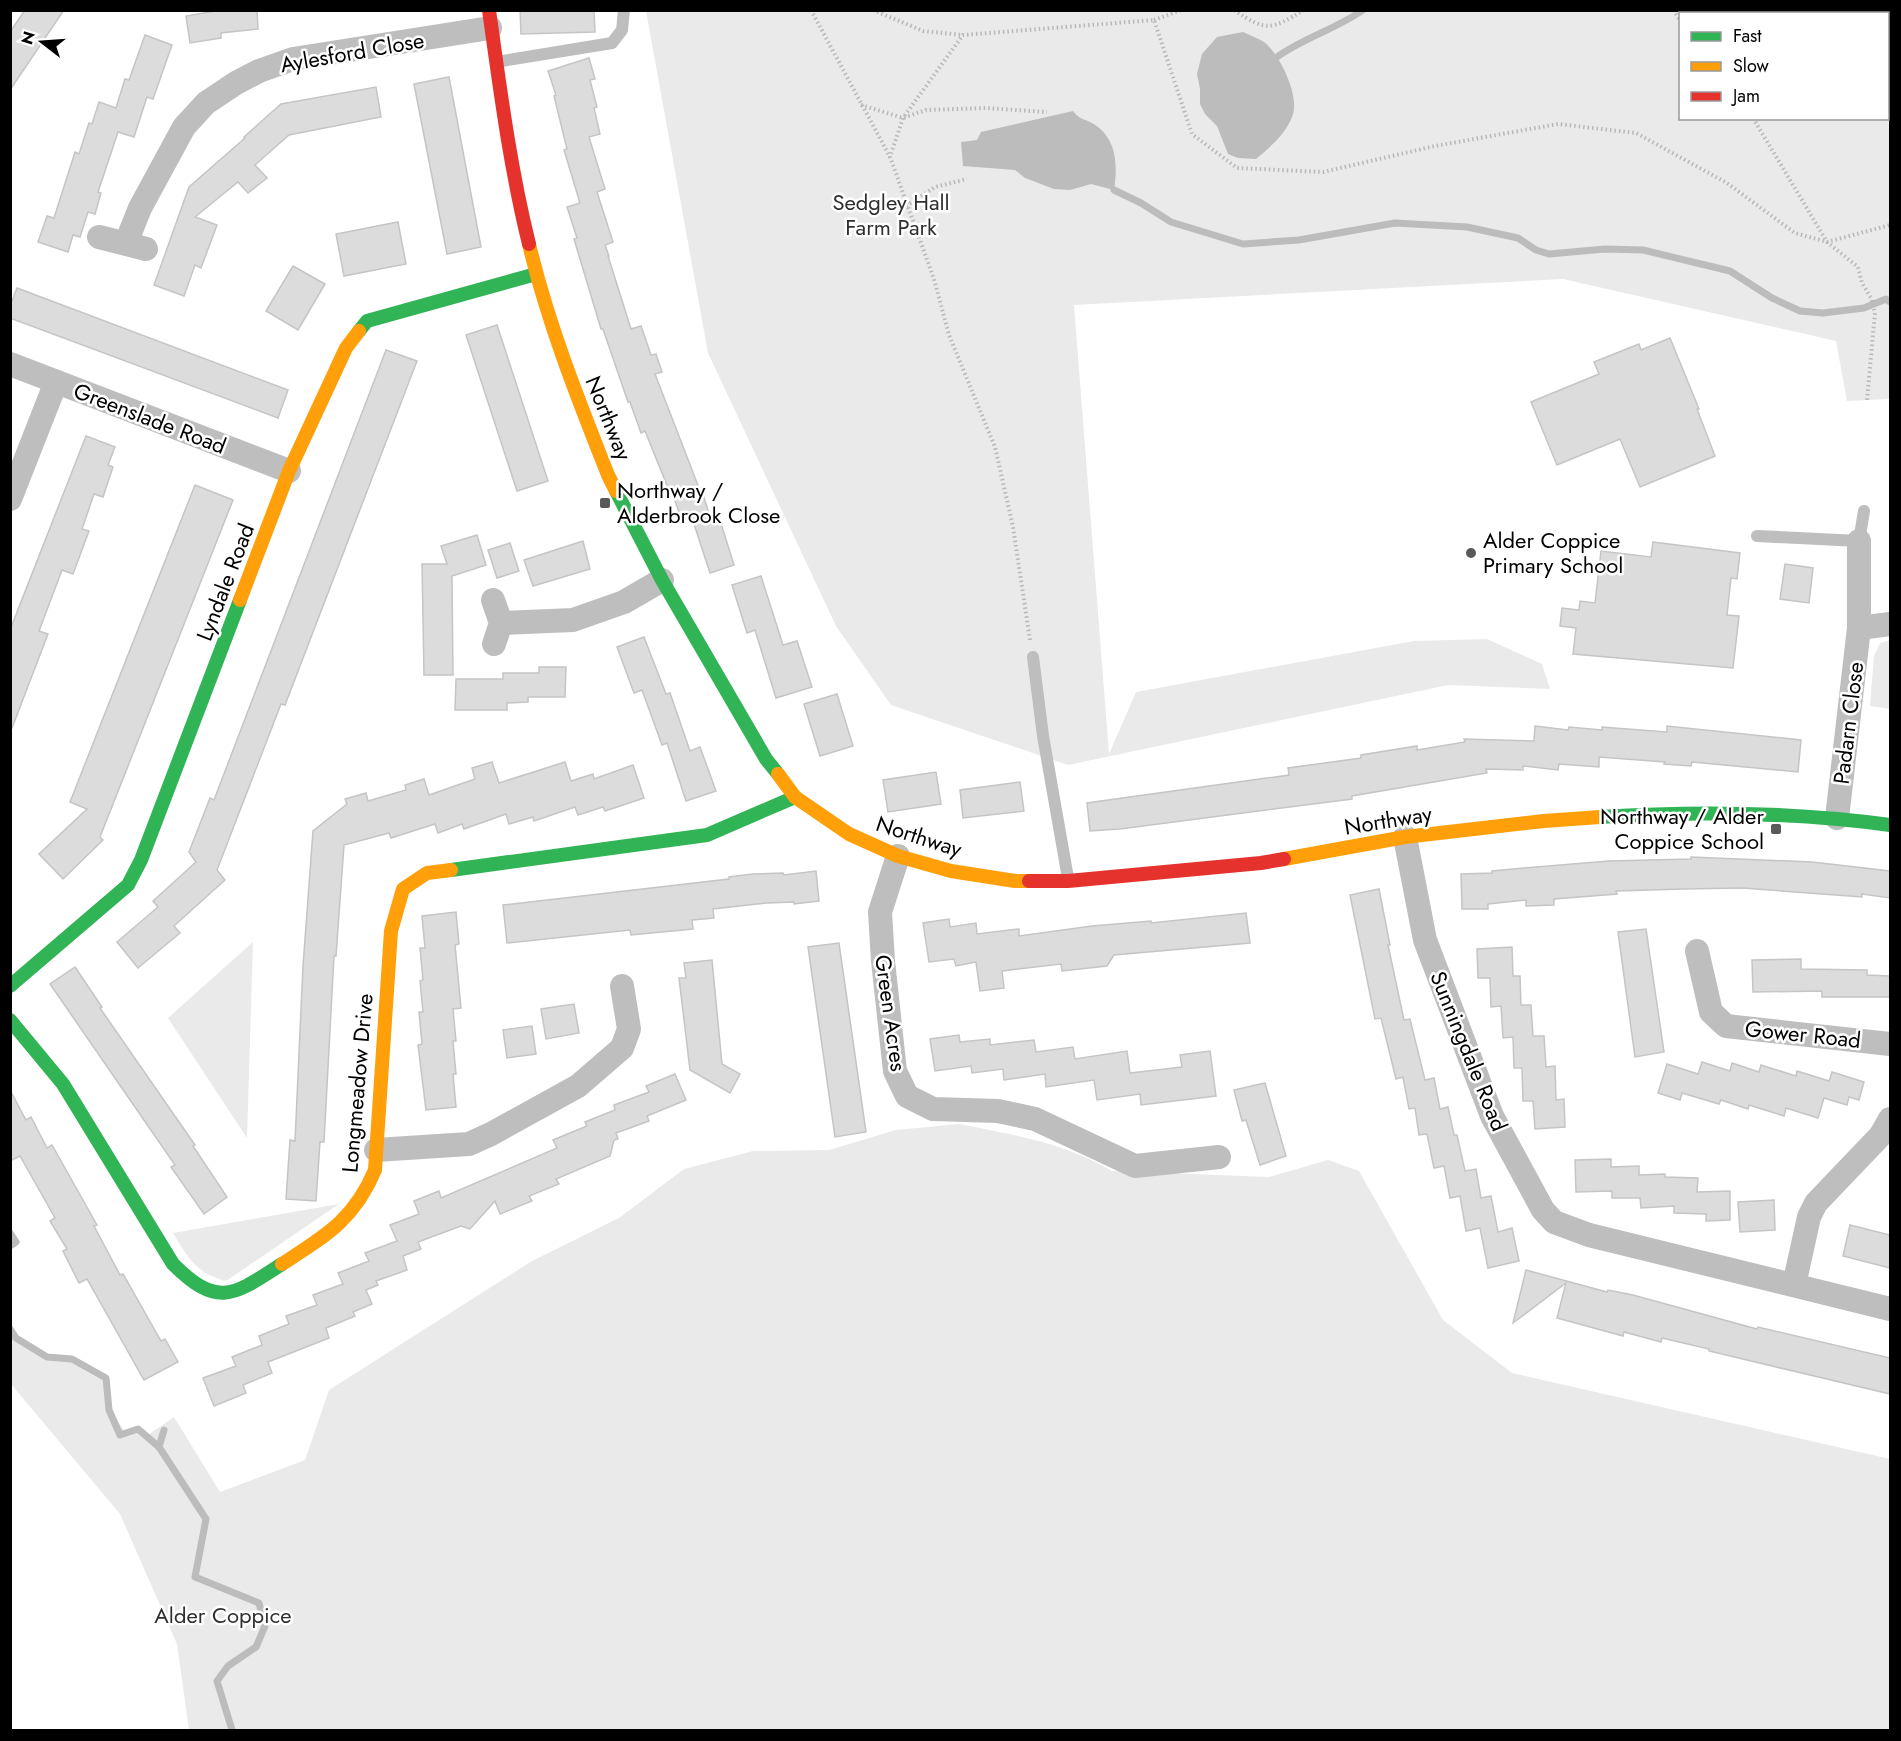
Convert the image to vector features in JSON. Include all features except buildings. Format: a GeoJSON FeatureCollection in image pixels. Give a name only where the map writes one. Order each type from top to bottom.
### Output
{"type":"FeatureCollection","features":[{"type":"Feature","properties":{"kind":"street","name":"Northway"},"geometry":{"type":"LineString","coordinates":[[490,19],[505,129],[518,200],[536,274],[564,363],[608,475],[662,580],[766,759],[795,797],[849,834],[898,856],[951,870],[1015,881],[1068,881],[1261,863],[1405,837],[1544,821],[1654,814],[1751,814],[1837,818],[1890,825]]}},
{"type":"Feature","properties":{"kind":"street","name":"Aylesford Close"},"geometry":{"type":"LineString","coordinates":[[99,237],[136,246],[140,208],[184,127],[206,103],[236,83],[259,71],[293,59],[490,19]]}},
{"type":"Feature","properties":{"kind":"street","name":"Lyndale Road"},"geometry":{"type":"LineString","coordinates":[[10,986],[128,885],[141,860],[290,471],[346,348],[367,321],[536,274]]}},
{"type":"Feature","properties":{"kind":"street","name":"Greenslade Road"},"geometry":{"type":"LineString","coordinates":[[10,364],[290,471]]}},
{"type":"Feature","properties":{"kind":"street"},"geometry":{"type":"LineString","coordinates":[[10,500],[56,382]]}},
{"type":"Feature","properties":{"kind":"street","name":"Padarn Close"},"geometry":{"type":"LineString","coordinates":[[1837,818],[1859,628],[1859,541]]}},
{"type":"Feature","properties":{"kind":"street"},"geometry":{"type":"LineString","coordinates":[[493,600],[497,633],[573,620],[624,603],[662,580]]}},
{"type":"Feature","properties":{"kind":"street"},"geometry":{"type":"LineString","coordinates":[[1859,628],[1890,624]]}},
{"type":"Feature","properties":{"kind":"street","name":"Longmeadow Drive"},"geometry":{"type":"LineString","coordinates":[[10,1020],[63,1084],[173,1264],[191,1282],[210,1292],[228,1295],[324,1236],[348,1216],[366,1192],[375,1170],[391,931],[403,889],[427,873],[707,835],[795,797]]}},
{"type":"Feature","properties":{"kind":"street","name":"Sunningdale Road"},"geometry":{"type":"LineString","coordinates":[[1405,837],[1425,940],[1492,1116],[1543,1210],[1554,1222],[1589,1234],[1890,1309]]}},
{"type":"Feature","properties":{"kind":"street","name":"Green Acres"},"geometry":{"type":"LineString","coordinates":[[898,856],[880,912],[895,1071],[907,1096],[933,1109],[998,1111],[1035,1119],[1135,1166],[1219,1157]]}},
{"type":"Feature","properties":{"kind":"street","name":"Gower Road"},"geometry":{"type":"LineString","coordinates":[[1697,951],[1711,1012],[1726,1026],[1890,1044]]}},
{"type":"Feature","properties":{"kind":"street"},"geometry":{"type":"LineString","coordinates":[[376,1150],[469,1144],[578,1086],[622,1048],[629,1029],[622,986]]}},
{"type":"Feature","properties":{"kind":"street"},"geometry":{"type":"LineString","coordinates":[[1794,1285],[1809,1217],[1816,1203],[1881,1135],[1890,1119]]}},
{"type":"Feature","properties":{"kind":"lane"},"geometry":{"type":"LineString","coordinates":[[495,63],[612,43],[622,30],[624,10]]}},
{"type":"Feature","properties":{"kind":"lane"},"geometry":{"type":"LineString","coordinates":[[1757,536],[1859,541],[1864,511]]}},
{"type":"Feature","properties":{"kind":"lane"},"geometry":{"type":"LineString","coordinates":[[1033,657],[1068,881]]}},
{"type":"Feature","properties":{"kind":"path"},"geometry":{"type":"LineString","coordinates":[[811,10],[890,157],[934,279],[949,335],[994,447],[1013,527],[1033,657]]}},
{"type":"Feature","properties":{"kind":"path"},"geometry":{"type":"LineString","coordinates":[[873,10],[923,32],[963,35],[1154,20],[1181,10]]}},
{"type":"Feature","properties":{"kind":"path"},"geometry":{"type":"LineString","coordinates":[[1234,10],[1257,26],[1277,26],[1304,10]]}},
{"type":"Feature","properties":{"kind":"path"},"geometry":{"type":"LineString","coordinates":[[1154,20],[1192,134],[1237,168],[1323,172],[1435,146],[1558,124],[1636,133],[1726,183],[1795,232],[1827,242],[1890,225]]}},
{"type":"Feature","properties":{"kind":"path"},"geometry":{"type":"LineString","coordinates":[[890,157],[903,117],[963,35]]}},
{"type":"Feature","properties":{"kind":"path"},"geometry":{"type":"LineString","coordinates":[[861,105],[903,117],[926,110],[986,108],[1047,112]]}},
{"type":"Feature","properties":{"kind":"path"},"geometry":{"type":"LineString","coordinates":[[1754,120],[1827,242],[1858,267],[1862,284],[1871,298],[1875,312],[1867,400]]}},
{"type":"Feature","properties":{"kind":"path"},"geometry":{"type":"LineString","coordinates":[[906,206],[935,188],[967,178]]}},
{"type":"Feature","properties":{"kind":"green space","name":"Sedgley Hall Farm Park"},"geometry":{"type":"Polygon","coordinates":[[[646,11],[1890,11],[1890,399],[1847,401],[1836,341],[1563,279],[1074,305],[1109,754],[1136,692],[1414,641],[1487,639],[1542,664],[1550,689],[1448,685],[1068,765],[891,705],[836,626],[708,353],[646,11]]]}},
{"type":"Feature","properties":{"kind":"green space"},"geometry":{"type":"Polygon","coordinates":[[[1890,640],[1890,709],[1870,706],[1874,656],[1880,643],[1890,640]]]}},
{"type":"Feature","properties":{"kind":"green space"},"geometry":{"type":"Polygon","coordinates":[[[253,942],[247,1138],[168,1018],[253,942]]]}},
{"type":"Feature","properties":{"kind":"green space","name":"Alder Coppice"},"geometry":{"type":"Polygon","coordinates":[[[959,1124],[1057,1146],[1112,1171],[1269,1177],[1328,1160],[1359,1171],[1443,1320],[1512,1373],[1890,1459],[1890,1730],[189,1730],[177,1644],[120,1514],[11,1384],[10,1330],[15,1338],[47,1357],[72,1358],[106,1378],[110,1411],[124,1430],[148,1435],[174,1417],[220,1492],[305,1460],[329,1390],[532,1261],[619,1218],[684,1169],[753,1151],[829,1150],[896,1130],[959,1124]]]}},
{"type":"Feature","properties":{"kind":"green space"},"geometry":{"type":"Polygon","coordinates":[[[339,1204],[226,1281],[200,1269],[183,1250],[173,1233],[339,1204]]]}},
{"type":"Feature","properties":{"kind":"shaded area"},"geometry":{"type":"Polygon","coordinates":[[[1243,32],[1264,42],[1270,48],[1282,66],[1294,99],[1292,117],[1285,129],[1277,140],[1256,159],[1238,158],[1228,154],[1217,126],[1205,114],[1200,104],[1197,74],[1202,54],[1217,37],[1243,32]]]}},
{"type":"Feature","properties":{"kind":"shaded area"},"geometry":{"type":"Polygon","coordinates":[[[1073,111],[1107,136],[1114,152],[1116,171],[1114,190],[1091,184],[1070,190],[1054,189],[1025,178],[1015,170],[963,166],[961,142],[977,140],[981,132],[1073,111]]]}},
{"type":"Feature","properties":{"kind":"waterway"},"geometry":{"type":"LineString","coordinates":[[1277,57],[1363,10]]}},
{"type":"Feature","properties":{"kind":"waterway"},"geometry":{"type":"LineString","coordinates":[[1114,190],[1141,203],[1171,222],[1243,244],[1299,240],[1395,223],[1467,227],[1518,238],[1536,250],[1549,254],[1605,249],[1643,250],[1730,271],[1772,298],[1800,311],[1823,313],[1864,308],[1886,299],[1890,302]]}},
{"type":"Feature","properties":{"kind":"waterway"},"geometry":{"type":"LineString","coordinates":[[10,1233],[16,1242],[10,1246]]}},
{"type":"Feature","properties":{"kind":"waterway"},"geometry":{"type":"LineString","coordinates":[[10,1329],[16,1338],[47,1357],[72,1359],[106,1378],[109,1410],[120,1435],[138,1429],[159,1447],[206,1519],[195,1577],[259,1603],[265,1626],[256,1647],[228,1666],[217,1681],[232,1730]]}},
{"type":"Feature","properties":{"kind":"waterway"},"geometry":{"type":"LineString","coordinates":[[159,1447],[164,1430]]}},
{"type":"Feature","properties":{"kind":"traffic: fast"},"geometry":{"type":"LineString","coordinates":[[359,331],[367,321],[536,274]]}},
{"type":"Feature","properties":{"kind":"traffic: fast"},"geometry":{"type":"LineString","coordinates":[[616,491],[662,580],[766,759],[778,774]]}},
{"type":"Feature","properties":{"kind":"traffic: fast"},"geometry":{"type":"LineString","coordinates":[[10,986],[128,885],[141,860],[240,600]]}},
{"type":"Feature","properties":{"kind":"traffic: fast"},"geometry":{"type":"LineString","coordinates":[[451,870],[707,835],[795,797]]}},
{"type":"Feature","properties":{"kind":"traffic: fast"},"geometry":{"type":"LineString","coordinates":[[1600,817],[1745,814],[1818,817],[1890,825]]}},
{"type":"Feature","properties":{"kind":"traffic: fast"},"geometry":{"type":"LineString","coordinates":[[10,1020],[63,1084],[173,1264],[202,1287],[215,1292],[238,1289],[282,1264]]}},
{"type":"Feature","properties":{"kind":"traffic: slow"},"geometry":{"type":"LineString","coordinates":[[529,244],[564,361],[616,491]]}},
{"type":"Feature","properties":{"kind":"traffic: slow"},"geometry":{"type":"LineString","coordinates":[[240,600],[289,471],[346,348],[359,331]]}},
{"type":"Feature","properties":{"kind":"traffic: slow"},"geometry":{"type":"LineString","coordinates":[[778,774],[795,797],[849,834],[898,856],[951,871],[1029,881]]}},
{"type":"Feature","properties":{"kind":"traffic: slow"},"geometry":{"type":"LineString","coordinates":[[1284,859],[1405,837],[1600,817]]}},
{"type":"Feature","properties":{"kind":"traffic: slow"},"geometry":{"type":"LineString","coordinates":[[282,1264],[312,1245],[348,1214],[358,1202],[375,1170],[391,931],[403,889],[427,873],[451,870]]}},
{"type":"Feature","properties":{"kind":"traffic: jam"},"geometry":{"type":"LineString","coordinates":[[489,10],[511,157],[529,244]]}},
{"type":"Feature","properties":{"kind":"traffic: jam"},"geometry":{"type":"LineString","coordinates":[[1029,881],[1068,881],[1284,859]]}},
{"type":"Feature","properties":{"kind":"place","name":"Northway / Alderbrook Close"},"geometry":{"type":"Point","coordinates":[605,503]}},
{"type":"Feature","properties":{"kind":"place","name":"Alder Coppice Primary School"},"geometry":{"type":"Point","coordinates":[1471,553]}},
{"type":"Feature","properties":{"kind":"place","name":"Northway / Alder Coppice School"},"geometry":{"type":"Point","coordinates":[1776,829]}}]}
